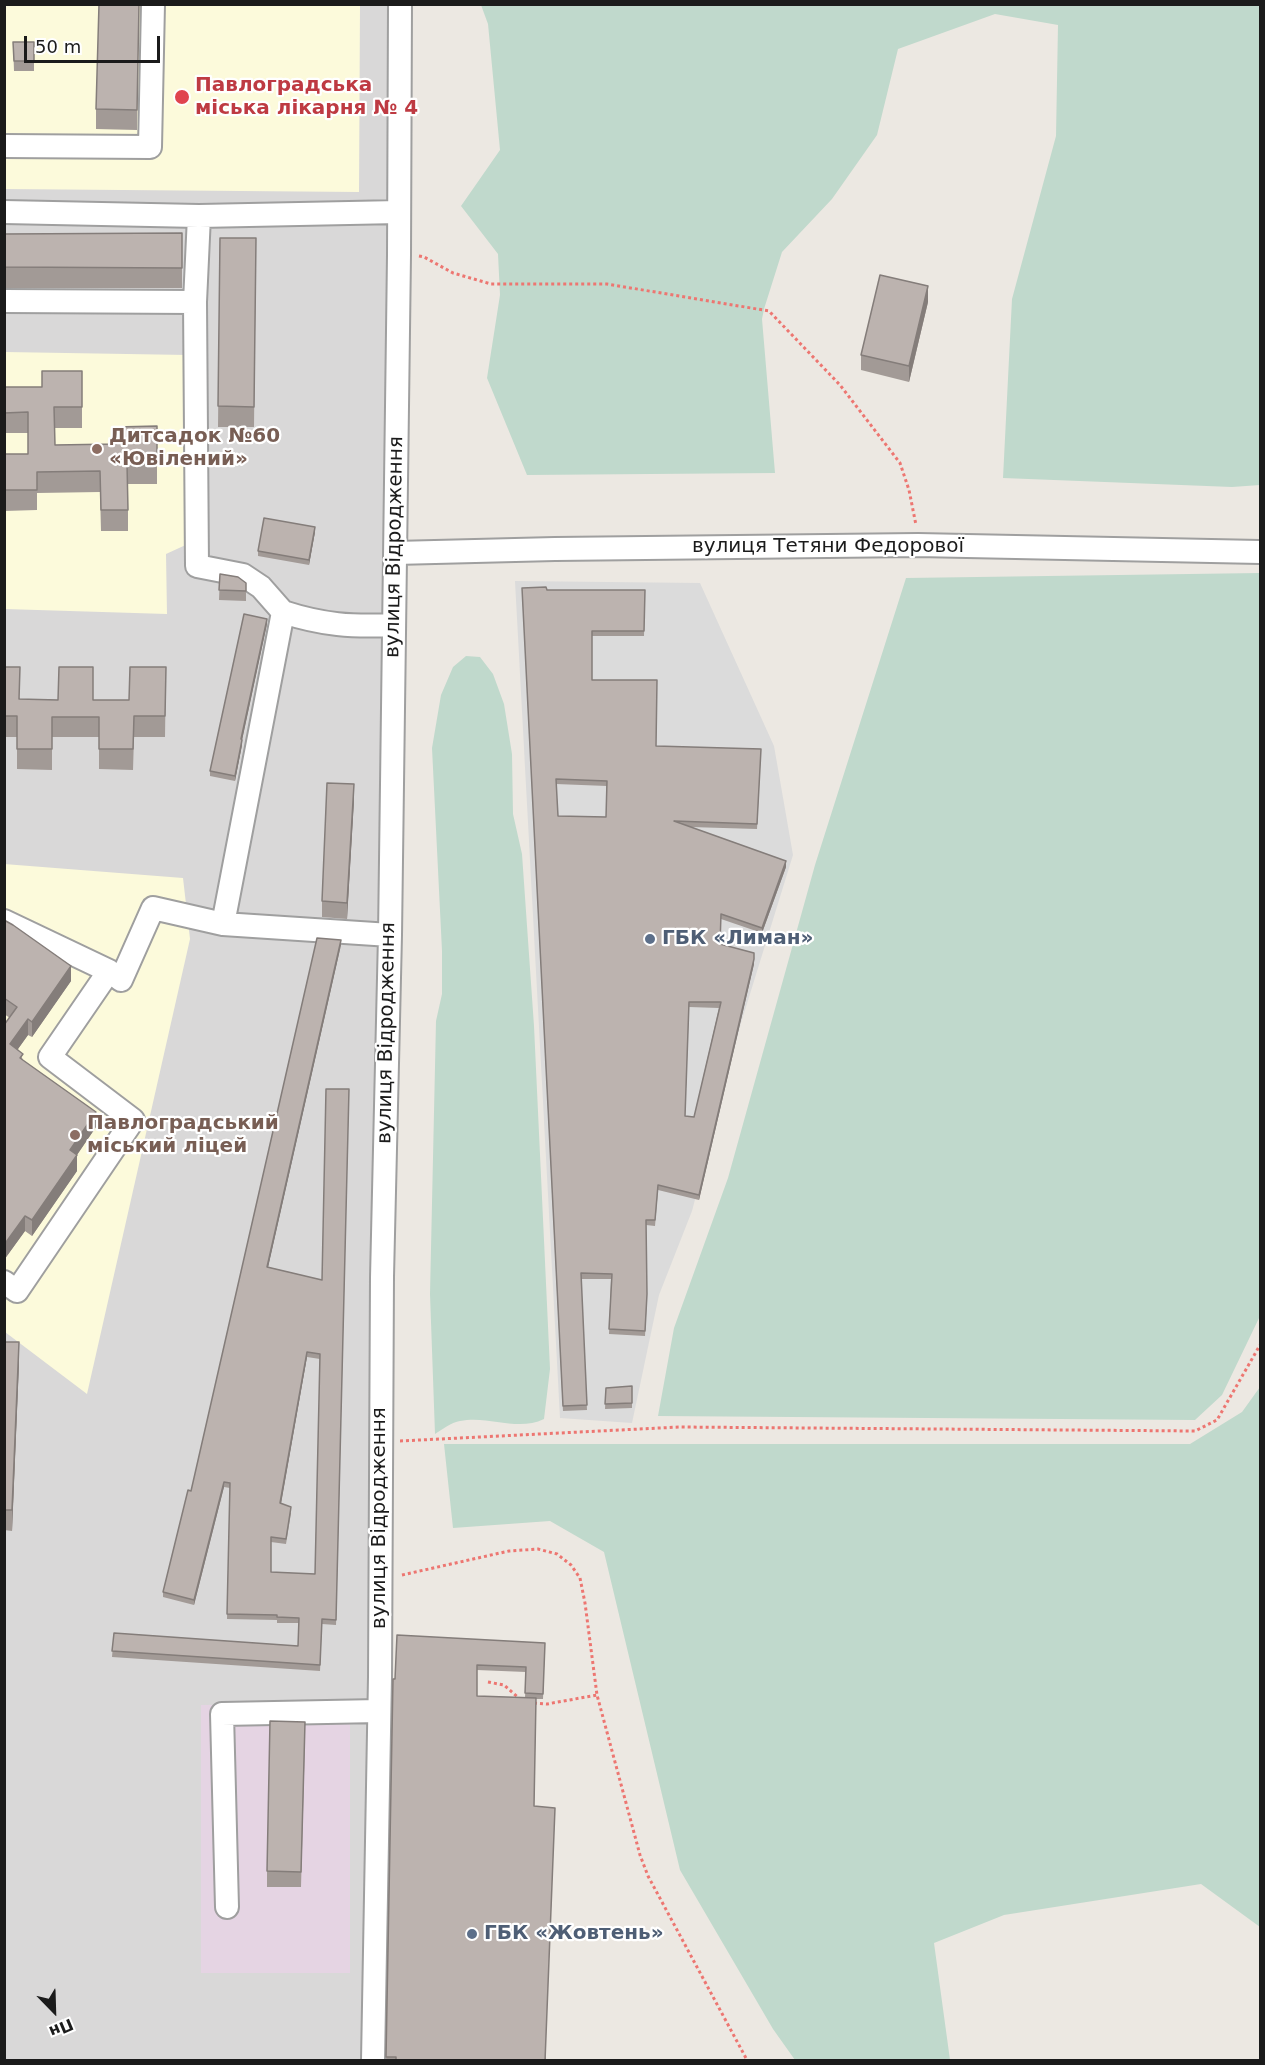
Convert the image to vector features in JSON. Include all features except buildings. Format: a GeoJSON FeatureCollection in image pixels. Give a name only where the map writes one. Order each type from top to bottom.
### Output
{"type":"FeatureCollection","features":[{"type":"Feature","properties":{"kind":"street"},"geometry":{"type":"LineString","coordinates":[[4,146],[150,147],[153,4]]}},
{"type":"Feature","properties":{"kind":"street","name":"вулиця Відродження"},"geometry":{"type":"LineString","coordinates":[[373,2061],[379,1711],[380,1442],[390,935],[399,255],[400,4]]}},
{"type":"Feature","properties":{"kind":"street"},"geometry":{"type":"LineString","coordinates":[[4,212],[199,216],[399,212]]}},
{"type":"Feature","properties":{"kind":"street"},"geometry":{"type":"LineString","coordinates":[[199,216],[195,302],[197,566],[243,575],[261,587],[283,612],[306,619],[346,626],[393,625]]}},
{"type":"Feature","properties":{"kind":"street"},"geometry":{"type":"LineString","coordinates":[[4,301],[195,302]]}},
{"type":"Feature","properties":{"kind":"street","name":"вулиця Тетяни Федорової"},"geometry":{"type":"LineString","coordinates":[[395,553],[918,545],[1260,552]]}},
{"type":"Feature","properties":{"kind":"street"},"geometry":{"type":"LineString","coordinates":[[224,924],[283,612]]}},
{"type":"Feature","properties":{"kind":"street"},"geometry":{"type":"LineString","coordinates":[[4,921],[109,971],[122,980],[153,908],[224,924],[390,935]]}},
{"type":"Feature","properties":{"kind":"street"},"geometry":{"type":"LineString","coordinates":[[4,1282],[16,1291],[132,1120],[50,1057],[109,971]]}},
{"type":"Feature","properties":{"kind":"street"},"geometry":{"type":"LineString","coordinates":[[227,1906],[222,1714],[379,1711]]}},
{"type":"Feature","properties":{"kind":"path"},"geometry":{"type":"LineString","coordinates":[[399,255],[424,257],[453,273],[491,284],[607,284],[769,311],[840,385],[900,463],[909,490],[918,545]]}},
{"type":"Feature","properties":{"kind":"path"},"geometry":{"type":"LineString","coordinates":[[380,1442],[680,1427],[1195,1431],[1217,1420],[1260,1345]]}},
{"type":"Feature","properties":{"kind":"path"},"geometry":{"type":"LineString","coordinates":[[379,1580],[509,1551],[538,1549],[557,1554],[571,1565],[580,1578],[597,1695],[640,1855],[648,1876],[747,2061]]}},
{"type":"Feature","properties":{"kind":"path"},"geometry":{"type":"LineString","coordinates":[[488,1682],[504,1685],[518,1695],[523,1702]]}},
{"type":"Feature","properties":{"kind":"path"},"geometry":{"type":"LineString","coordinates":[[531,1703],[547,1704],[597,1695]]}},
{"type":"Feature","properties":{"kind":"shaded area"},"geometry":{"type":"Polygon","coordinates":[[[5,5],[393,5],[370,2060],[5,2060],[5,5]]]}},
{"type":"Feature","properties":{"kind":"shaded area","name":"Павлоградська міська лікарня № 4"},"geometry":{"type":"Polygon","coordinates":[[[5,5],[360,5],[359,192],[5,189],[5,5]]]}},
{"type":"Feature","properties":{"kind":"shaded area","name":"Дитсадок №60 «Ювілений»"},"geometry":{"type":"Polygon","coordinates":[[[5,352],[188,355],[190,543],[166,554],[167,614],[5,609],[5,352]]]}},
{"type":"Feature","properties":{"kind":"shaded area","name":"ГБК «Лиман»"},"geometry":{"type":"Polygon","coordinates":[[[515,581],[700,583],[774,746],[793,855],[741,1023],[692,1211],[659,1295],[632,1423],[560,1418],[515,581]]]}},
{"type":"Feature","properties":{"kind":"shaded area","name":"Павлоградський міський ліцей"},"geometry":{"type":"Polygon","coordinates":[[[4,864],[183,878],[190,939],[87,1394],[5,1332],[4,864]]]}},
{"type":"Feature","properties":{"kind":"shaded area"},"geometry":{"type":"Polygon","coordinates":[[[350,1704],[350,1973],[201,1973],[201,1705],[350,1704]]]}},
{"type":"Feature","properties":{"kind":"green space"},"geometry":{"type":"Polygon","coordinates":[[[481,5],[1260,5],[1260,485],[1232,487],[1003,478],[1012,299],[1056,136],[1058,25],[995,14],[898,49],[877,135],[832,199],[782,252],[762,319],[775,473],[527,475],[487,378],[500,295],[498,254],[461,206],[500,150],[488,24],[481,5]]]}},
{"type":"Feature","properties":{"kind":"green space"},"geometry":{"type":"Polygon","coordinates":[[[1260,573],[1260,1316],[1222,1395],[1195,1420],[658,1416],[674,1328],[728,1178],[815,865],[906,578],[1260,573]]]}},
{"type":"Feature","properties":{"kind":"green space"},"geometry":{"type":"Polygon","coordinates":[[[466,656],[480,657],[493,674],[504,704],[512,754],[513,814],[522,854],[534,1026],[550,1369],[544,1419],[524,1424],[482,1420],[460,1421],[435,1434],[430,1294],[436,1021],[442,994],[442,951],[432,748],[441,695],[453,667],[466,656]]]}},
{"type":"Feature","properties":{"kind":"green space"},"geometry":{"type":"Polygon","coordinates":[[[1260,1387],[1260,1927],[1201,1884],[1004,1915],[934,1943],[950,2060],[795,2060],[773,2029],[680,1870],[604,1552],[550,1521],[453,1528],[444,1444],[1190,1444],[1242,1412],[1260,1387]]]}},
{"type":"Feature","properties":{"kind":"place","name":"Павлоградська міська лікарня № 4"},"geometry":{"type":"Point","coordinates":[182,97]}},
{"type":"Feature","properties":{"kind":"place","name":"Дитсадок №60 «Ювілений»"},"geometry":{"type":"Point","coordinates":[97,449]}},
{"type":"Feature","properties":{"kind":"place","name":"ГБК «Лиман»"},"geometry":{"type":"Point","coordinates":[650,939]}},
{"type":"Feature","properties":{"kind":"place","name":"Павлоградський міський ліцей"},"geometry":{"type":"Point","coordinates":[75,1135]}},
{"type":"Feature","properties":{"kind":"place","name":"ГБК «Жовтень»"},"geometry":{"type":"Point","coordinates":[472,1934]}}]}
